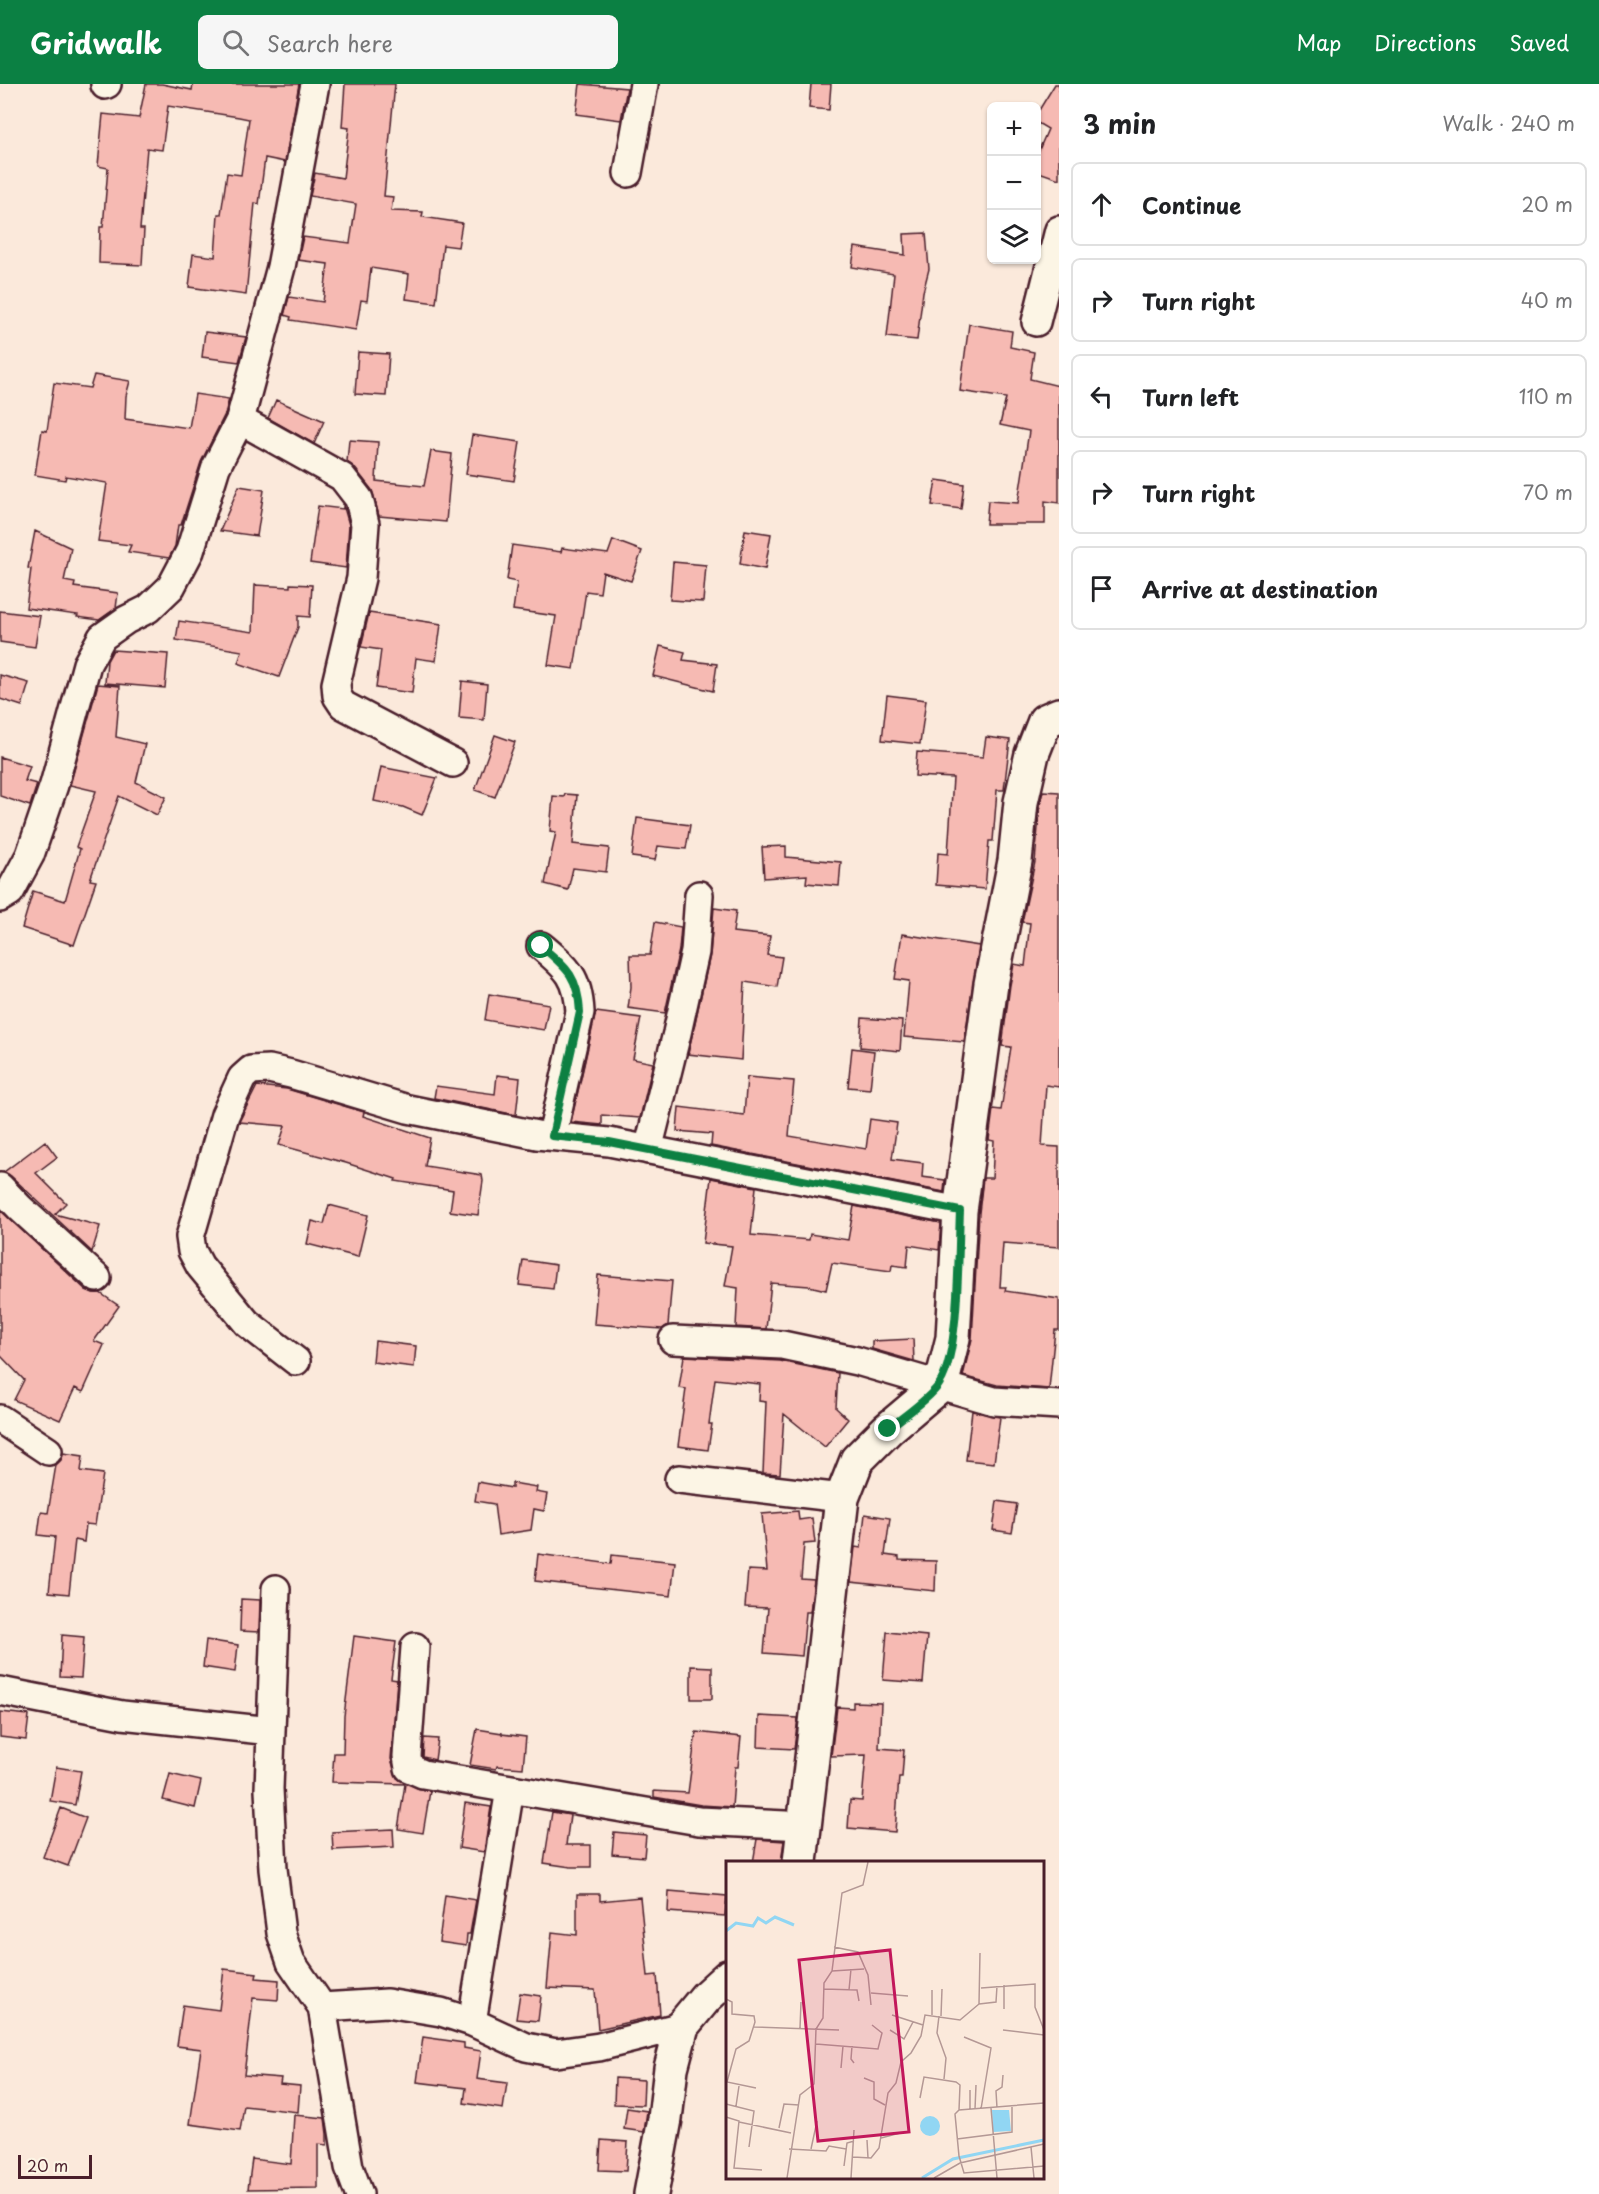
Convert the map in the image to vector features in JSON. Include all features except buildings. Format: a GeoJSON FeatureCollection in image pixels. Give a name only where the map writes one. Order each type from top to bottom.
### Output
{"type":"FeatureCollection","features":[{"type":"Feature","properties":{"kind":"street"},"geometry":{"type":"LineString","coordinates":[[0,898],[10,892],[30,855],[54,785],[87,664],[102,637],[126,620],[148,609],[171,587],[190,551],[216,466],[240,420],[281,267],[315,84]]}},
{"type":"Feature","properties":{"kind":"street"},"geometry":{"type":"LineString","coordinates":[[628,173],[644,84]]}},
{"type":"Feature","properties":{"kind":"street"},"geometry":{"type":"LineString","coordinates":[[1036,322],[1059,230]]}},
{"type":"Feature","properties":{"kind":"street"},"geometry":{"type":"LineString","coordinates":[[240,420],[342,477],[359,499],[365,524],[361,578],[339,668],[336,684],[337,696],[343,705],[453,763]]}},
{"type":"Feature","properties":{"kind":"street"},"geometry":{"type":"LineString","coordinates":[[800,1861],[842,1498],[857,1460],[888,1429],[939,1386],[944,1374],[953,1338],[960,1211],[991,984],[1015,861],[1021,802],[1032,754],[1045,721],[1059,715]]}},
{"type":"Feature","properties":{"kind":"street"},"geometry":{"type":"LineString","coordinates":[[648,1150],[695,952],[699,895]]}},
{"type":"Feature","properties":{"kind":"street"},"geometry":{"type":"LineString","coordinates":[[541,946],[568,969],[579,993],[580,1012],[552,1136]]}},
{"type":"Feature","properties":{"kind":"street"},"geometry":{"type":"LineString","coordinates":[[296,1361],[247,1323],[200,1266],[192,1251],[190,1237],[225,1115],[242,1077],[251,1070],[280,1071],[408,1109],[552,1136],[609,1142],[960,1211]]}},
{"type":"Feature","properties":{"kind":"street"},"geometry":{"type":"LineString","coordinates":[[0,1187],[97,1278]]}},
{"type":"Feature","properties":{"kind":"street"},"geometry":{"type":"LineString","coordinates":[[673,1340],[782,1345],[857,1361],[994,1401],[1059,1405]]}},
{"type":"Feature","properties":{"kind":"street"},"geometry":{"type":"LineString","coordinates":[[0,1419],[48,1451]]}},
{"type":"Feature","properties":{"kind":"street"},"geometry":{"type":"LineString","coordinates":[[679,1479],[842,1498]]}},
{"type":"Feature","properties":{"kind":"street"},"geometry":{"type":"LineString","coordinates":[[276,1589],[269,1789],[272,1857],[281,1932],[291,1962],[322,2007],[349,2167],[359,2194]]}},
{"type":"Feature","properties":{"kind":"street"},"geometry":{"type":"LineString","coordinates":[[415,1647],[407,1756],[409,1768],[423,1774],[699,1821],[806,1827]]}},
{"type":"Feature","properties":{"kind":"street"},"geometry":{"type":"LineString","coordinates":[[0,1691],[122,1715],[271,1731]]}},
{"type":"Feature","properties":{"kind":"street"},"geometry":{"type":"LineString","coordinates":[[472,2022],[510,1789]]}},
{"type":"Feature","properties":{"kind":"street"},"geometry":{"type":"LineString","coordinates":[[651,2194],[665,2119],[671,2068],[682,2026],[706,1997],[726,1979]]}},
{"type":"Feature","properties":{"kind":"street"},"geometry":{"type":"LineString","coordinates":[[322,2007],[387,2003],[441,2012],[472,2022],[526,2047],[556,2053],[599,2046],[682,2026]]}},
{"type":"Feature","properties":{"kind":"route"},"geometry":{"type":"LineString","coordinates":[[541,946],[568,969],[579,993],[580,1012],[552,1136],[609,1142],[960,1211],[953,1338],[944,1374],[939,1386],[888,1429]]}}]}
